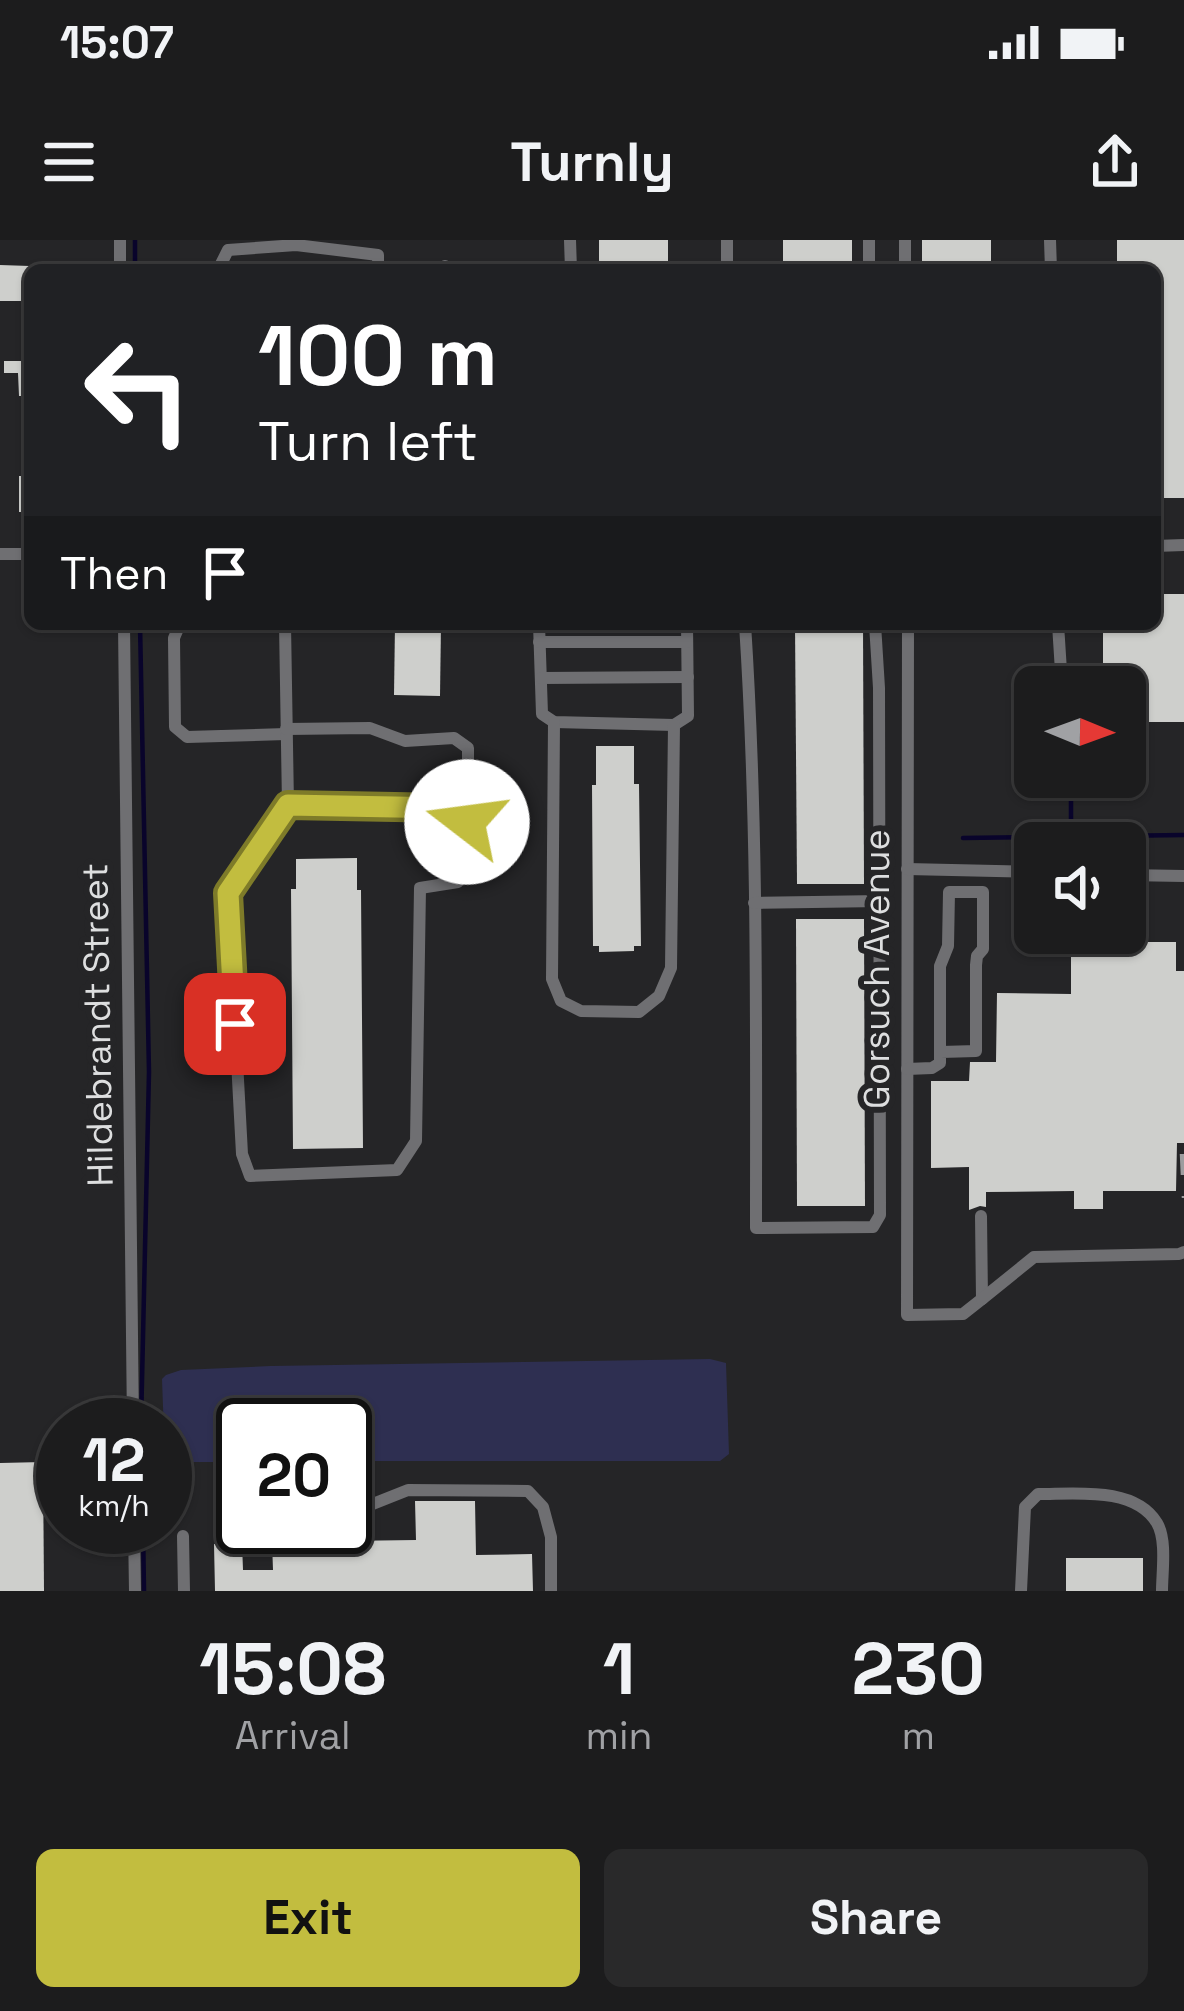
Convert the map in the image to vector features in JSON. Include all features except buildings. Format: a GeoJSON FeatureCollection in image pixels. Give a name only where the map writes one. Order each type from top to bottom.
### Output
{"type":"FeatureCollection","features":[{"type":"Feature","properties":{"kind":"street"},"geometry":{"type":"LineString","coordinates":[[221,264],[228,250],[296,245],[378,255],[378,264]]}},
{"type":"Feature","properties":{"kind":"street","name":"Hildebrandt Street"},"geometry":{"type":"LineString","coordinates":[[124,630],[133,1398]]}},
{"type":"Feature","properties":{"kind":"street"},"geometry":{"type":"LineString","coordinates":[[178,630],[176,728],[188,736],[286,731],[370,728],[406,741],[454,738],[468,748],[469,868],[458,882],[420,888],[416,1141],[398,1170],[250,1176],[242,1154],[228,893],[288,805],[286,731],[284,630]]}},
{"type":"Feature","properties":{"kind":"street"},"geometry":{"type":"LineString","coordinates":[[538,630],[542,714],[554,722],[674,725],[688,716],[687,630]]}},
{"type":"Feature","properties":{"kind":"street"},"geometry":{"type":"LineString","coordinates":[[745,630],[754,903],[756,1228],[873,1227],[880,1215],[875,630]]}},
{"type":"Feature","properties":{"kind":"street","name":"Gorsuch Avenue"},"geometry":{"type":"LineString","coordinates":[[908,630],[907,1315],[963,1314],[982,1299]]}},
{"type":"Feature","properties":{"kind":"street"},"geometry":{"type":"LineString","coordinates":[[1058,630],[1060,666]]}},
{"type":"Feature","properties":{"kind":"street"},"geometry":{"type":"LineString","coordinates":[[539,642],[687,641]]}},
{"type":"Feature","properties":{"kind":"street"},"geometry":{"type":"LineString","coordinates":[[541,679],[688,677]]}},
{"type":"Feature","properties":{"kind":"street"},"geometry":{"type":"LineString","coordinates":[[554,722],[552,980],[561,1001],[580,1011],[639,1012],[658,996],[671,968],[674,725]]}},
{"type":"Feature","properties":{"kind":"street"},"geometry":{"type":"LineString","coordinates":[[288,805],[448,808],[467,822]]}},
{"type":"Feature","properties":{"kind":"street"},"geometry":{"type":"LineString","coordinates":[[908,869],[1014,872]]}},
{"type":"Feature","properties":{"kind":"street"},"geometry":{"type":"LineString","coordinates":[[1146,875],[1184,876]]}},
{"type":"Feature","properties":{"kind":"street"},"geometry":{"type":"LineString","coordinates":[[907,1069],[940,1063],[940,966],[948,946],[949,892],[983,892],[983,949],[976,965],[976,1051],[941,1052]]}},
{"type":"Feature","properties":{"kind":"street"},"geometry":{"type":"LineString","coordinates":[[754,903],[881,902]]}},
{"type":"Feature","properties":{"kind":"street"},"geometry":{"type":"LineString","coordinates":[[981,1216],[982,1299]]}},
{"type":"Feature","properties":{"kind":"street"},"geometry":{"type":"LineString","coordinates":[[982,1299],[1034,1257],[1184,1252]]}},
{"type":"Feature","properties":{"kind":"street"},"geometry":{"type":"LineString","coordinates":[[372,1504],[408,1490],[528,1492],[543,1507],[551,1537],[551,1591]]}},
{"type":"Feature","properties":{"kind":"street"},"geometry":{"type":"LineString","coordinates":[[1021,1591],[1025,1507],[1038,1494],[1112,1494],[1144,1509],[1157,1523],[1162,1591]]}},
{"type":"Feature","properties":{"kind":"street"},"geometry":{"type":"LineString","coordinates":[[134,1554],[135,1591]]}},
{"type":"Feature","properties":{"kind":"street"},"geometry":{"type":"LineString","coordinates":[[183,1554],[184,1591]]}},
{"type":"Feature","properties":{"kind":"shaded area"},"geometry":{"type":"Polygon","coordinates":[[[710,1359],[726,1363],[729,1454],[720,1461],[372,1461],[372,1398],[216,1398],[216,1462],[192,1462],[192,1398],[163,1398],[162,1379],[181,1370],[710,1359]]]}},
{"type":"Feature","properties":{"kind":"waterway"},"geometry":{"type":"LineString","coordinates":[[135,240],[135,264]]}},
{"type":"Feature","properties":{"kind":"waterway"},"geometry":{"type":"LineString","coordinates":[[140,630],[149,1072],[142,1398]]}},
{"type":"Feature","properties":{"kind":"waterway"},"geometry":{"type":"LineString","coordinates":[[1071,798],[1071,822]]}},
{"type":"Feature","properties":{"kind":"waterway"},"geometry":{"type":"LineString","coordinates":[[963,838],[1184,835]]}},
{"type":"Feature","properties":{"kind":"waterway"},"geometry":{"type":"LineString","coordinates":[[143,1554],[144,1591]]}},
{"type":"Feature","properties":{"kind":"railway"},"geometry":{"type":"LineString","coordinates":[[1182,1154],[1184,1198]]}},
{"type":"Feature","properties":{"kind":"route"},"geometry":{"type":"LineString","coordinates":[[235,1024],[228,893],[288,805],[448,808],[467,822]]}}]}
